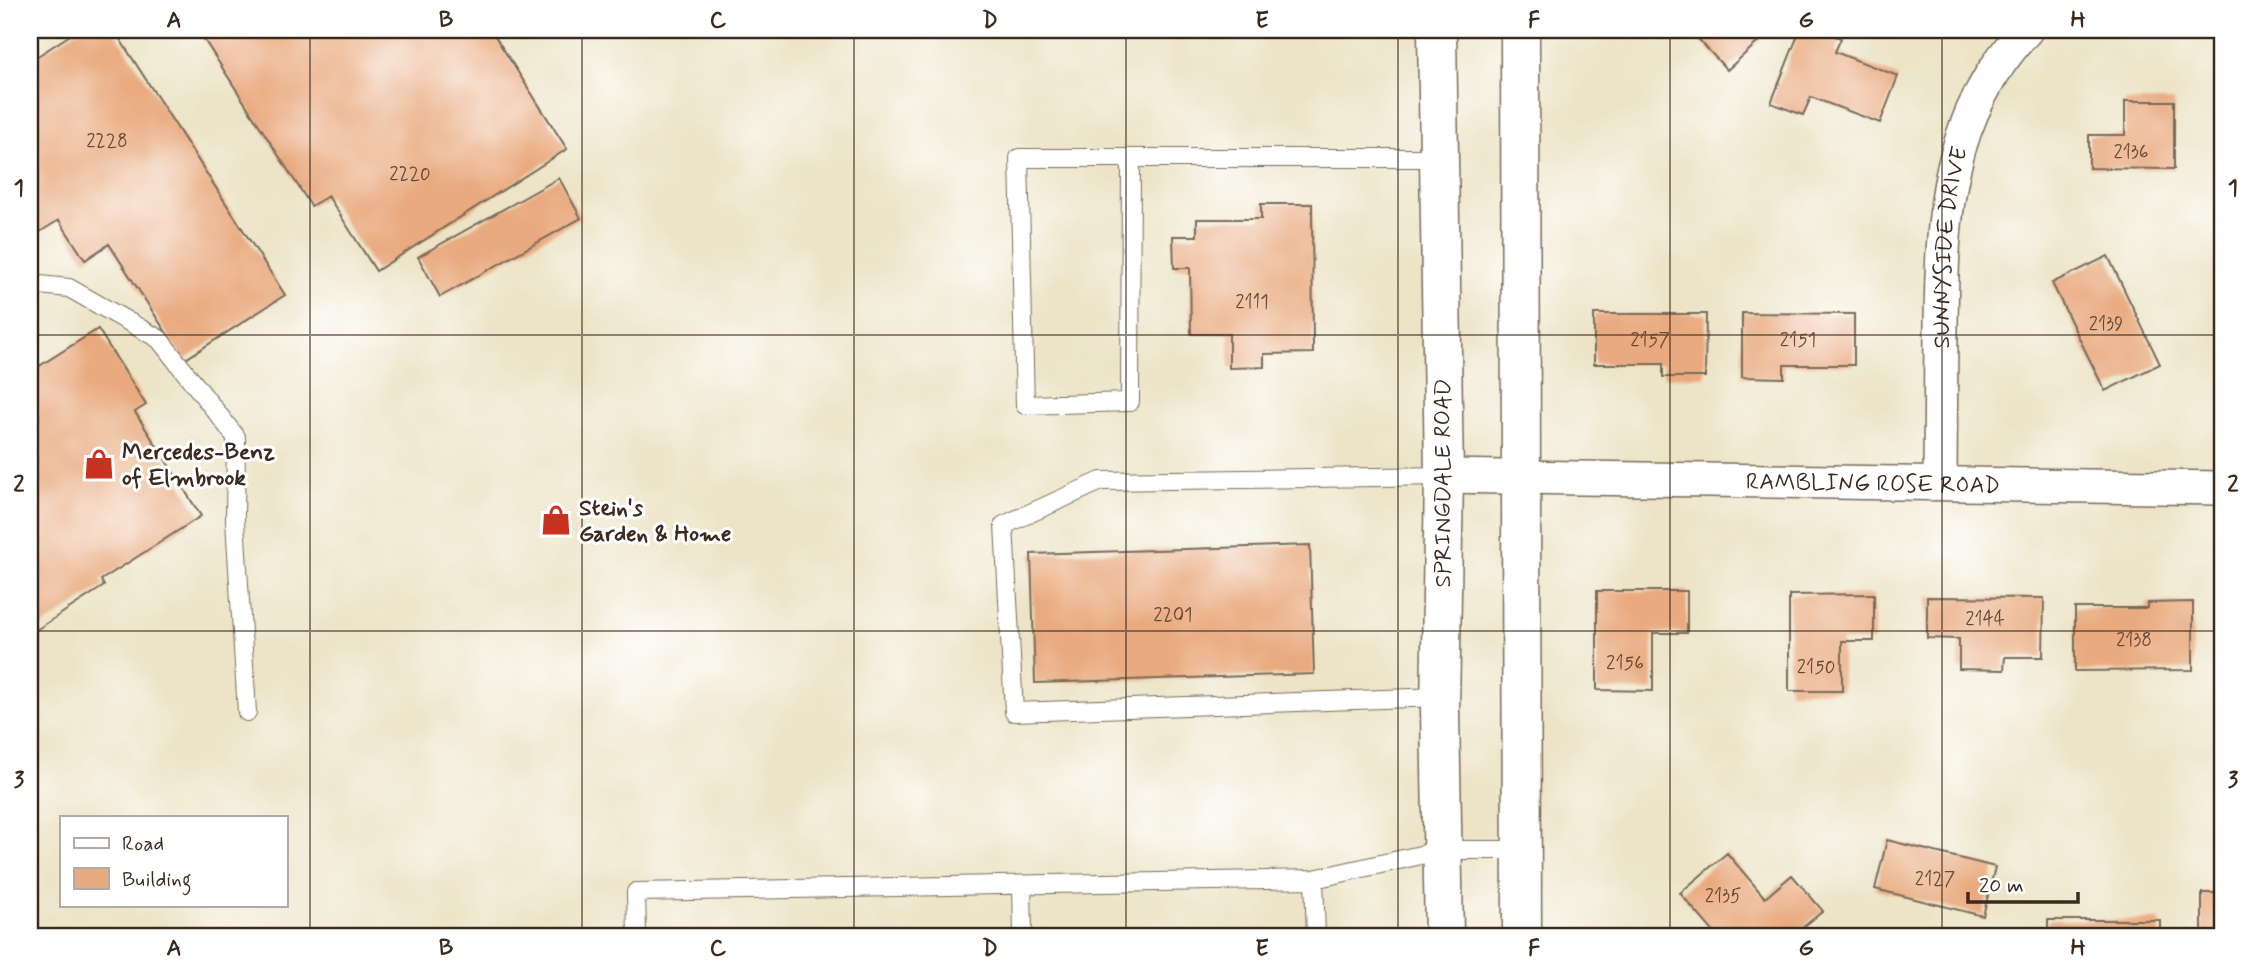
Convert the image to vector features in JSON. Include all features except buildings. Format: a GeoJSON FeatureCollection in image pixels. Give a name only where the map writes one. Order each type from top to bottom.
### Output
{"type":"FeatureCollection","features":[{"type":"Feature","properties":{"kind":"street","name":"SPRINGDALE ROAD"},"geometry":{"type":"LineString","coordinates":[[1437,30],[1444,475],[1440,698],[1444,936]]}},
{"type":"Feature","properties":{"kind":"street"},"geometry":{"type":"LineString","coordinates":[[1520,30],[1522,936]]}},
{"type":"Feature","properties":{"kind":"street","name":"SUNNYSIDE DRIVE"},"geometry":{"type":"LineString","coordinates":[[1940,483],[1942,271],[1947,194],[1956,153],[1974,106],[2011,46],[2026,30]]}},
{"type":"Feature","properties":{"kind":"street","name":"RAMBLING ROSE ROAD"},"geometry":{"type":"LineString","coordinates":[[1444,475],[2222,488]]}},
{"type":"Feature","properties":{"kind":"lane"},"geometry":{"type":"LineString","coordinates":[[1131,158],[1130,402],[1025,405],[1019,158],[1131,158],[1439,158]]}},
{"type":"Feature","properties":{"kind":"lane"},"geometry":{"type":"LineString","coordinates":[[30,284],[69,288],[159,339],[236,438],[235,521],[247,712]]}},
{"type":"Feature","properties":{"kind":"lane"},"geometry":{"type":"LineString","coordinates":[[1440,698],[1014,712],[1004,524],[1101,481],[1444,475]]}},
{"type":"Feature","properties":{"kind":"lane"},"geometry":{"type":"LineString","coordinates":[[637,936],[636,892],[1314,879],[1443,850],[1521,850]]}},
{"type":"Feature","properties":{"kind":"lane"},"geometry":{"type":"LineString","coordinates":[[1314,879],[1316,936]]}},
{"type":"Feature","properties":{"kind":"lane"},"geometry":{"type":"LineString","coordinates":[[1022,885],[1023,936]]}},
{"type":"Feature","properties":{"kind":"place","name":"Mercedes-Benz of Elmbrook"},"geometry":{"type":"Point","coordinates":[99,464]}},
{"type":"Feature","properties":{"kind":"place","name":"Stein's Garden & Home"},"geometry":{"type":"Point","coordinates":[556,520]}}]}
